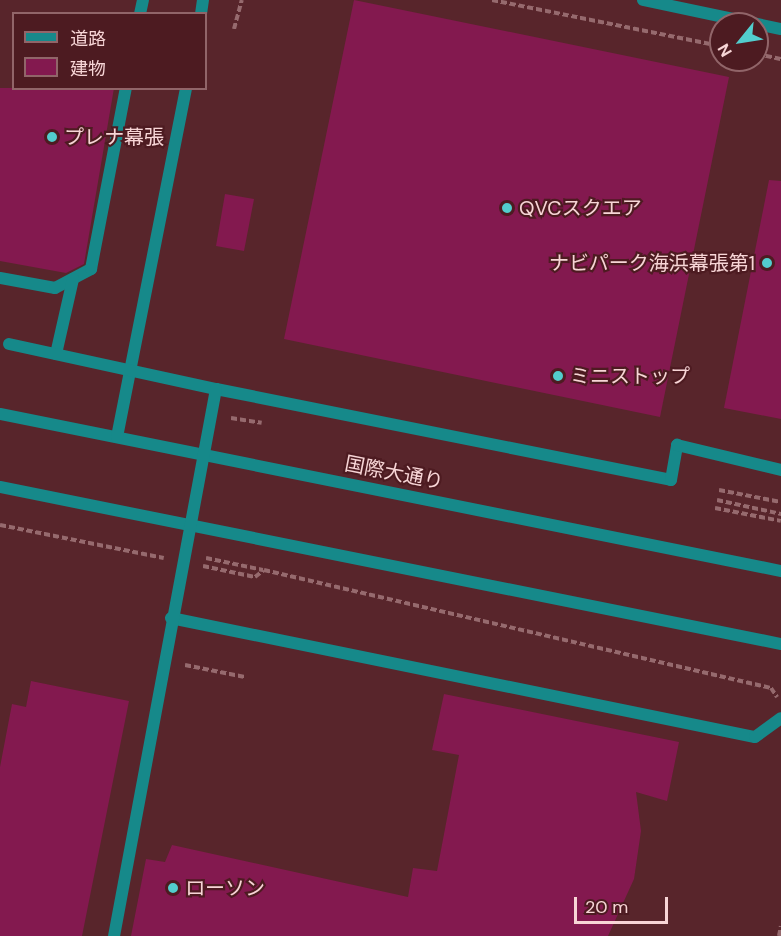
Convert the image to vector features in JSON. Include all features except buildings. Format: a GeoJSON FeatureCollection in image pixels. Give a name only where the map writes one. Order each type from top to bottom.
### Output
{"type":"FeatureCollection","features":[{"type":"Feature","properties":{"kind":"street"},"geometry":{"type":"LineString","coordinates":[[643,0],[781,29]]}},
{"type":"Feature","properties":{"kind":"street"},"geometry":{"type":"LineString","coordinates":[[0,278],[55,288],[91,269],[126,90]]}},
{"type":"Feature","properties":{"kind":"street"},"geometry":{"type":"LineString","coordinates":[[117,437],[186,90]]}},
{"type":"Feature","properties":{"kind":"street"},"geometry":{"type":"LineString","coordinates":[[56,354],[73,279]]}},
{"type":"Feature","properties":{"kind":"street"},"geometry":{"type":"LineString","coordinates":[[9,344],[216,389],[671,480],[677,445],[781,470]]}},
{"type":"Feature","properties":{"kind":"street"},"geometry":{"type":"LineString","coordinates":[[114,936],[171,618],[190,559],[210,414],[216,389]]}},
{"type":"Feature","properties":{"kind":"street","name":"国際大通り"},"geometry":{"type":"LineString","coordinates":[[0,414],[781,571]]}},
{"type":"Feature","properties":{"kind":"street"},"geometry":{"type":"LineString","coordinates":[[0,487],[781,644]]}},
{"type":"Feature","properties":{"kind":"street"},"geometry":{"type":"LineString","coordinates":[[171,618],[755,737],[781,718]]}},
{"type":"Feature","properties":{"kind":"path"},"geometry":{"type":"LineString","coordinates":[[234,29],[242,0]]}},
{"type":"Feature","properties":{"kind":"path"},"geometry":{"type":"LineString","coordinates":[[492,0],[709,44]]}},
{"type":"Feature","properties":{"kind":"path"},"geometry":{"type":"LineString","coordinates":[[210,414],[274,426]]}},
{"type":"Feature","properties":{"kind":"path"},"geometry":{"type":"LineString","coordinates":[[719,490],[781,502]]}},
{"type":"Feature","properties":{"kind":"path"},"geometry":{"type":"LineString","coordinates":[[717,500],[781,514]]}},
{"type":"Feature","properties":{"kind":"path"},"geometry":{"type":"LineString","coordinates":[[715,508],[781,521]]}},
{"type":"Feature","properties":{"kind":"path"},"geometry":{"type":"LineString","coordinates":[[0,525],[172,560]]}},
{"type":"Feature","properties":{"kind":"path"},"geometry":{"type":"LineString","coordinates":[[190,559],[255,577],[264,570]]}},
{"type":"Feature","properties":{"kind":"path"},"geometry":{"type":"LineString","coordinates":[[190,559],[264,570],[771,688],[781,702]]}},
{"type":"Feature","properties":{"kind":"path"},"geometry":{"type":"LineString","coordinates":[[164,661],[245,677]]}},
{"type":"Feature","properties":{"kind":"path"},"geometry":{"type":"LineString","coordinates":[[779,936],[781,926]]}},
{"type":"Feature","properties":{"kind":"place","name":"プレナ幕張"},"geometry":{"type":"Point","coordinates":[52,137]}},
{"type":"Feature","properties":{"kind":"place","name":"QVCスクエア"},"geometry":{"type":"Point","coordinates":[507,208]}},
{"type":"Feature","properties":{"kind":"place","name":"ナビパーク海浜幕張第1"},"geometry":{"type":"Point","coordinates":[767,263]}},
{"type":"Feature","properties":{"kind":"place","name":"ミニストップ"},"geometry":{"type":"Point","coordinates":[558,376]}},
{"type":"Feature","properties":{"kind":"place","name":"ローソン"},"geometry":{"type":"Point","coordinates":[173,888]}}]}
